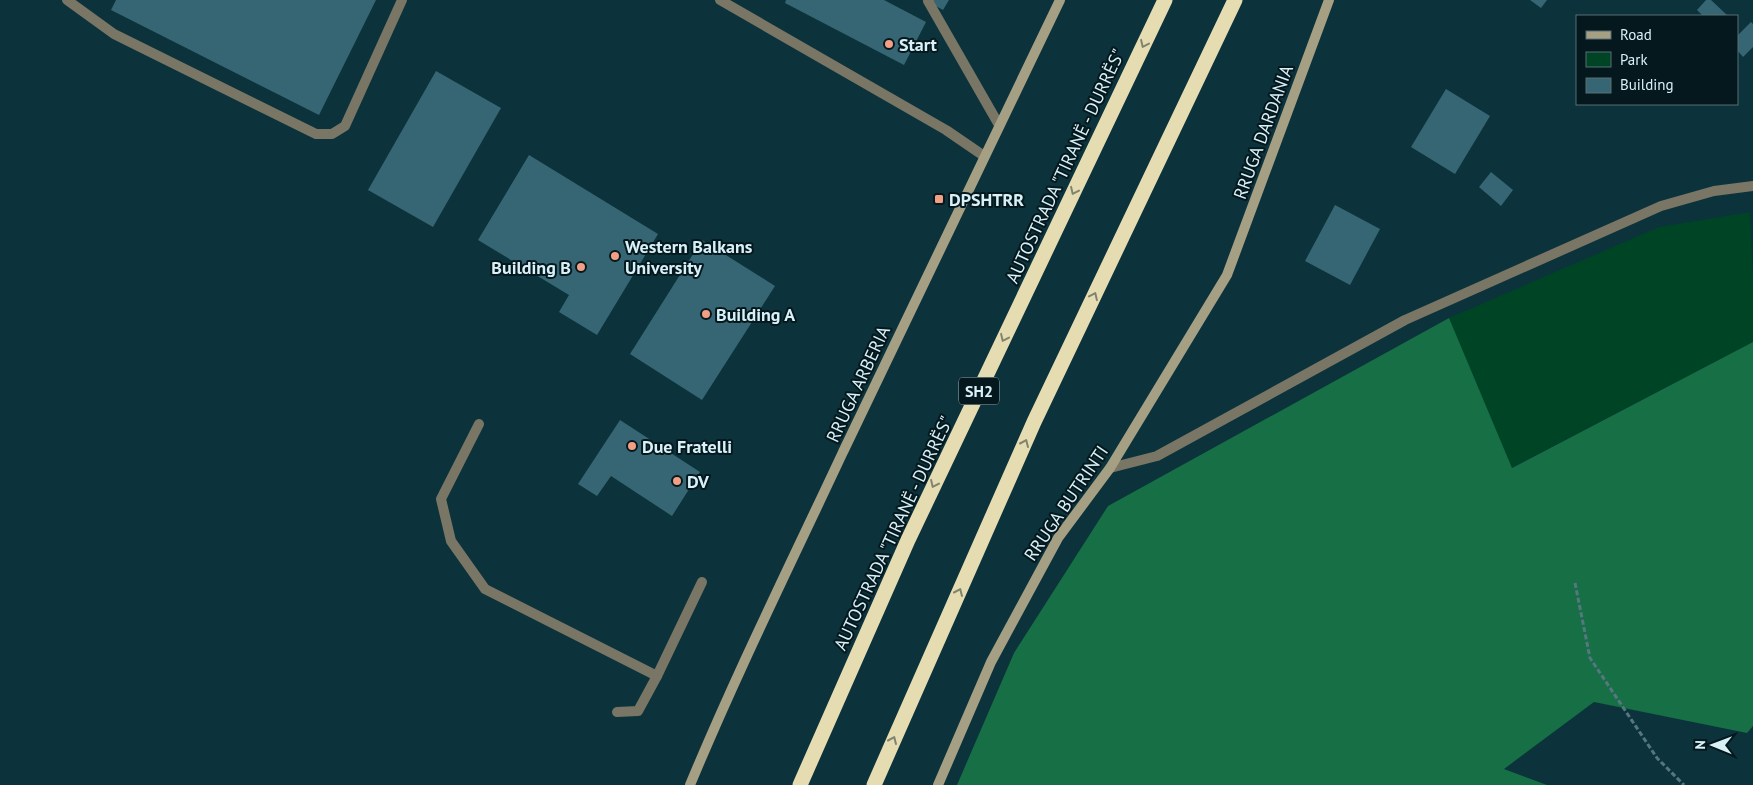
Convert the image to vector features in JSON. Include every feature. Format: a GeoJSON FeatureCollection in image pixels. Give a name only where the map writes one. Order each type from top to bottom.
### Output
{"type":"FeatureCollection","features":[{"type":"Feature","properties":{"kind":"highway","name":"AUTOSTRADA \"TIRANË - DURRËS\""},"geometry":{"type":"LineString","coordinates":[[800,785],[908,540],[1165,0]]}},
{"type":"Feature","properties":{"kind":"highway"},"geometry":{"type":"LineString","coordinates":[[874,785],[1034,422],[1235,0]]}},
{"type":"Feature","properties":{"kind":"main road","name":"RRUGA ARBERIA"},"geometry":{"type":"LineString","coordinates":[[690,785],[748,653],[1060,0]]}},
{"type":"Feature","properties":{"kind":"main road","name":"RRUGA DARDANIA"},"geometry":{"type":"LineString","coordinates":[[1227,275],[1329,0]]}},
{"type":"Feature","properties":{"kind":"main road","name":"RRUGA BUTRINTI"},"geometry":{"type":"LineString","coordinates":[[938,785],[991,662],[1058,538],[1110,468],[1227,275]]}},
{"type":"Feature","properties":{"kind":"lane"},"geometry":{"type":"LineString","coordinates":[[67,0],[114,34],[316,134],[332,134],[346,126],[402,0]]}},
{"type":"Feature","properties":{"kind":"lane"},"geometry":{"type":"LineString","coordinates":[[720,0],[946,130],[984,156]]}},
{"type":"Feature","properties":{"kind":"lane"},"geometry":{"type":"LineString","coordinates":[[928,0],[999,125]]}},
{"type":"Feature","properties":{"kind":"lane"},"geometry":{"type":"LineString","coordinates":[[1110,468],[1157,456],[1405,320],[1661,206],[1714,191],[1753,186]]}},
{"type":"Feature","properties":{"kind":"lane"},"geometry":{"type":"LineString","coordinates":[[479,424],[441,499],[451,541],[485,589],[657,676]]}},
{"type":"Feature","properties":{"kind":"lane"},"geometry":{"type":"LineString","coordinates":[[617,712],[638,711],[702,582]]}},
{"type":"Feature","properties":{"kind":"path"},"geometry":{"type":"LineString","coordinates":[[1576,583],[1590,658],[1657,758],[1684,785]]}},
{"type":"Feature","properties":{"kind":"green space"},"geometry":{"type":"Polygon","coordinates":[[[1750,212],[1753,342],[1511,468],[1449,318],[1659,227],[1750,212]]]}},
{"type":"Feature","properties":{"kind":"green space"},"geometry":{"type":"Polygon","coordinates":[[[1449,318],[1512,468],[1753,342],[1753,726],[1747,733],[1594,702],[1504,769],[1547,785],[957,785],[1014,653],[1108,506],[1449,318]]]}},
{"type":"Feature","properties":{"kind":"building"},"geometry":{"type":"Polygon","coordinates":[[[116,0],[376,0],[319,115],[111,10],[116,0]]]}},
{"type":"Feature","properties":{"kind":"building","name":"Start"},"geometry":{"type":"Polygon","coordinates":[[[786,0],[884,0],[926,22],[904,65],[785,3],[786,0]]]}},
{"type":"Feature","properties":{"kind":"building","name":"Start"},"geometry":{"type":"Polygon","coordinates":[[[925,0],[949,0],[943,10],[925,0]]]}},
{"type":"Feature","properties":{"kind":"building"},"geometry":{"type":"Polygon","coordinates":[[[1530,0],[1547,0],[1541,8],[1530,0]]]}},
{"type":"Feature","properties":{"kind":"building"},"geometry":{"type":"Polygon","coordinates":[[[1706,0],[1711,0],[1727,15],[1702,15],[1697,10],[1706,0]]]}},
{"type":"Feature","properties":{"kind":"building"},"geometry":{"type":"Polygon","coordinates":[[[1751,22],[1753,24],[1753,47],[1743,57],[1738,51],[1738,35],[1751,22]]]}},
{"type":"Feature","properties":{"kind":"building"},"geometry":{"type":"Polygon","coordinates":[[[436,71],[501,108],[433,227],[368,190],[436,71]]]}},
{"type":"Feature","properties":{"kind":"building"},"geometry":{"type":"Polygon","coordinates":[[[1446,89],[1490,116],[1455,174],[1411,147],[1446,89]]]}},
{"type":"Feature","properties":{"kind":"building","name":"Building B"},"geometry":{"type":"Polygon","coordinates":[[[529,155],[658,234],[597,335],[559,312],[569,295],[478,240],[529,155]]]}},
{"type":"Feature","properties":{"kind":"building"},"geometry":{"type":"Polygon","coordinates":[[[1491,172],[1513,190],[1501,206],[1479,187],[1491,172]]]}},
{"type":"Feature","properties":{"kind":"building"},"geometry":{"type":"Polygon","coordinates":[[[1335,205],[1380,229],[1350,285],[1305,261],[1335,205]]]}},
{"type":"Feature","properties":{"kind":"building","name":"Building A"},"geometry":{"type":"Polygon","coordinates":[[[702,240],[775,286],[702,400],[630,354],[702,240]]]}},
{"type":"Feature","properties":{"kind":"building","name":"Due Fratelli"},"geometry":{"type":"Polygon","coordinates":[[[620,420],[700,472],[672,516],[611,476],[597,496],[578,484],[620,420]]]}},
{"type":"Feature","properties":{"kind":"place","name":"Start"},"geometry":{"type":"Point","coordinates":[889,44]}},
{"type":"Feature","properties":{"kind":"place","name":"DPSHTRR"},"geometry":{"type":"Point","coordinates":[939,199]}},
{"type":"Feature","properties":{"kind":"place","name":"Western Balkans University"},"geometry":{"type":"Point","coordinates":[615,256]}},
{"type":"Feature","properties":{"kind":"place","name":"Building B"},"geometry":{"type":"Point","coordinates":[581,267]}},
{"type":"Feature","properties":{"kind":"place","name":"Building A"},"geometry":{"type":"Point","coordinates":[706,314]}},
{"type":"Feature","properties":{"kind":"place","name":"Due Fratelli"},"geometry":{"type":"Point","coordinates":[632,446]}},
{"type":"Feature","properties":{"kind":"place","name":"DV"},"geometry":{"type":"Point","coordinates":[677,481]}}]}
